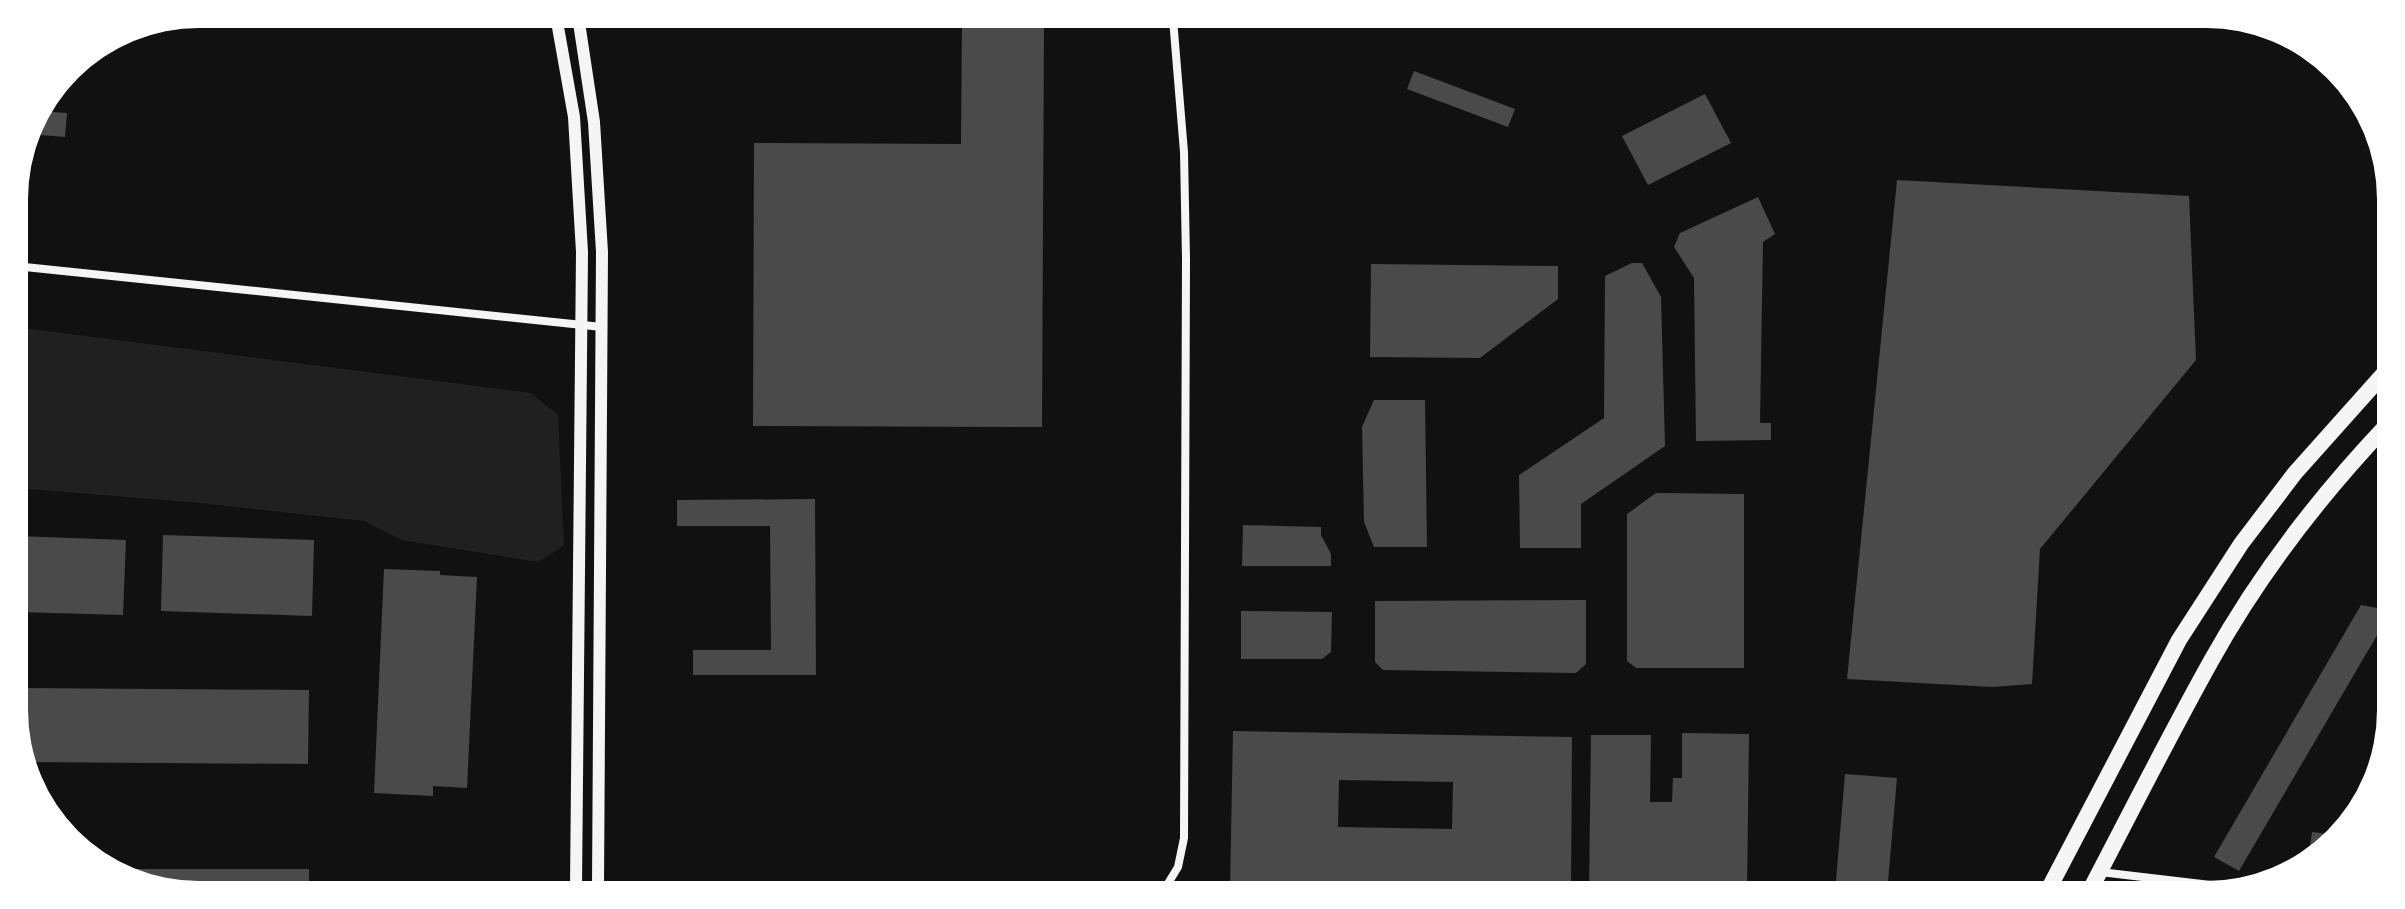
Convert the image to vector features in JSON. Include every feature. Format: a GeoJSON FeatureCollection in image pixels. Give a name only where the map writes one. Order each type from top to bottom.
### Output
{"type":"FeatureCollection","features":[{"type":"Feature","properties":{"kind":"main road"},"geometry":{"type":"LineString","coordinates":[[2053,881],[2179,640],[2241,544],[2295,473],[2377,381]]}},
{"type":"Feature","properties":{"kind":"main road"},"geometry":{"type":"LineString","coordinates":[[2094,881],[2212,659],[2272,565],[2324,496],[2377,436]]}},
{"type":"Feature","properties":{"kind":"street"},"geometry":{"type":"LineString","coordinates":[[558,28],[574,117],[580,185],[582,325],[576,881]]}},
{"type":"Feature","properties":{"kind":"street"},"geometry":{"type":"LineString","coordinates":[[580,28],[600,187],[598,881]]}},
{"type":"Feature","properties":{"kind":"street"},"geometry":{"type":"LineString","coordinates":[[1169,881],[1178,867],[1184,838],[1185,228],[1184,152],[1174,28]]}},
{"type":"Feature","properties":{"kind":"street"},"geometry":{"type":"LineString","coordinates":[[28,267],[602,327]]}},
{"type":"Feature","properties":{"kind":"street"},"geometry":{"type":"LineString","coordinates":[[2099,872],[2176,881]]}},
{"type":"Feature","properties":{"kind":"shaded area"},"geometry":{"type":"Polygon","coordinates":[[[28,329],[531,393],[558,415],[564,546],[538,562],[402,540],[364,521],[28,489],[28,329]]]}},
{"type":"Feature","properties":{"kind":"building"},"geometry":{"type":"Polygon","coordinates":[[[962,28],[1044,28],[1042,427],[753,426],[754,143],[961,144],[962,28]]]}},
{"type":"Feature","properties":{"kind":"building"},"geometry":{"type":"Polygon","coordinates":[[[1414,71],[1515,109],[1508,127],[1407,89],[1414,71]]]}},
{"type":"Feature","properties":{"kind":"building"},"geometry":{"type":"Polygon","coordinates":[[[1705,94],[1731,143],[1648,185],[1622,136],[1705,94]]]}},
{"type":"Feature","properties":{"kind":"building"},"geometry":{"type":"Polygon","coordinates":[[[52,112],[67,113],[65,137],[40,135],[52,112]]]}},
{"type":"Feature","properties":{"kind":"building"},"geometry":{"type":"Polygon","coordinates":[[[1897,180],[2189,196],[2196,360],[2040,549],[2032,684],[1992,687],[1847,679],[1897,180]]]}},
{"type":"Feature","properties":{"kind":"building"},"geometry":{"type":"Polygon","coordinates":[[[1758,197],[1775,234],[1763,242],[1760,423],[1771,423],[1771,440],[1696,441],[1694,278],[1674,247],[1680,233],[1758,197]]]}},
{"type":"Feature","properties":{"kind":"building"},"geometry":{"type":"Polygon","coordinates":[[[1632,263],[1642,263],[1661,297],[1665,446],[1581,504],[1581,548],[1520,548],[1519,475],[1604,418],[1605,276],[1632,263]]]}},
{"type":"Feature","properties":{"kind":"building"},"geometry":{"type":"Polygon","coordinates":[[[1371,264],[1558,266],[1558,299],[1480,358],[1370,357],[1371,264]]]}},
{"type":"Feature","properties":{"kind":"building"},"geometry":{"type":"Polygon","coordinates":[[[1374,400],[1425,400],[1427,547],[1374,547],[1364,522],[1362,427],[1374,400]]]}},
{"type":"Feature","properties":{"kind":"building"},"geometry":{"type":"Polygon","coordinates":[[[1656,493],[1744,494],[1744,668],[1636,668],[1627,661],[1627,514],[1656,493]]]}},
{"type":"Feature","properties":{"kind":"building"},"geometry":{"type":"Polygon","coordinates":[[[815,499],[816,675],[693,675],[693,650],[771,650],[770,526],[677,526],[677,500],[815,499]]]}},
{"type":"Feature","properties":{"kind":"building"},"geometry":{"type":"Polygon","coordinates":[[[1243,525],[1321,527],[1321,535],[1331,554],[1331,566],[1242,566],[1243,525]]]}},
{"type":"Feature","properties":{"kind":"building"},"geometry":{"type":"Polygon","coordinates":[[[163,535],[314,540],[312,616],[161,611],[163,535]]]}},
{"type":"Feature","properties":{"kind":"building"},"geometry":{"type":"Polygon","coordinates":[[[28,536],[126,540],[123,615],[28,612],[28,536]]]}},
{"type":"Feature","properties":{"kind":"building"},"geometry":{"type":"Polygon","coordinates":[[[384,569],[440,571],[440,575],[477,577],[467,788],[433,786],[433,796],[374,793],[384,569]]]}},
{"type":"Feature","properties":{"kind":"building"},"geometry":{"type":"Polygon","coordinates":[[[1586,600],[1586,664],[1576,673],[1383,670],[1375,662],[1375,601],[1586,600]]]}},
{"type":"Feature","properties":{"kind":"building"},"geometry":{"type":"Polygon","coordinates":[[[2361,605],[2377,608],[2377,635],[2239,871],[2214,857],[2361,605]]]}},
{"type":"Feature","properties":{"kind":"building"},"geometry":{"type":"Polygon","coordinates":[[[1241,611],[1332,612],[1331,652],[1322,659],[1241,659],[1241,611]]]}},
{"type":"Feature","properties":{"kind":"building"},"geometry":{"type":"Polygon","coordinates":[[[28,688],[309,690],[308,764],[36,762],[29,733],[28,688]]]}},
{"type":"Feature","properties":{"kind":"building"},"geometry":{"type":"Polygon","coordinates":[[[1233,731],[1572,737],[1571,881],[1230,881],[1233,731]],[[1339,780],[1338,827],[1452,829],[1453,782],[1339,780]]]}},
{"type":"Feature","properties":{"kind":"building"},"geometry":{"type":"Polygon","coordinates":[[[1682,733],[1749,734],[1747,881],[1589,881],[1591,735],[1651,735],[1650,802],[1672,802],[1673,778],[1682,778],[1682,733]]]}},
{"type":"Feature","properties":{"kind":"building"},"geometry":{"type":"Polygon","coordinates":[[[1845,774],[1897,778],[1888,881],[1836,881],[1845,774]]]}},
{"type":"Feature","properties":{"kind":"building"},"geometry":{"type":"Polygon","coordinates":[[[2312,832],[2324,834],[2310,846],[2312,832]]]}},
{"type":"Feature","properties":{"kind":"building"},"geometry":{"type":"Polygon","coordinates":[[[137,869],[309,869],[309,881],[199,881],[176,880],[137,869]]]}}]}
